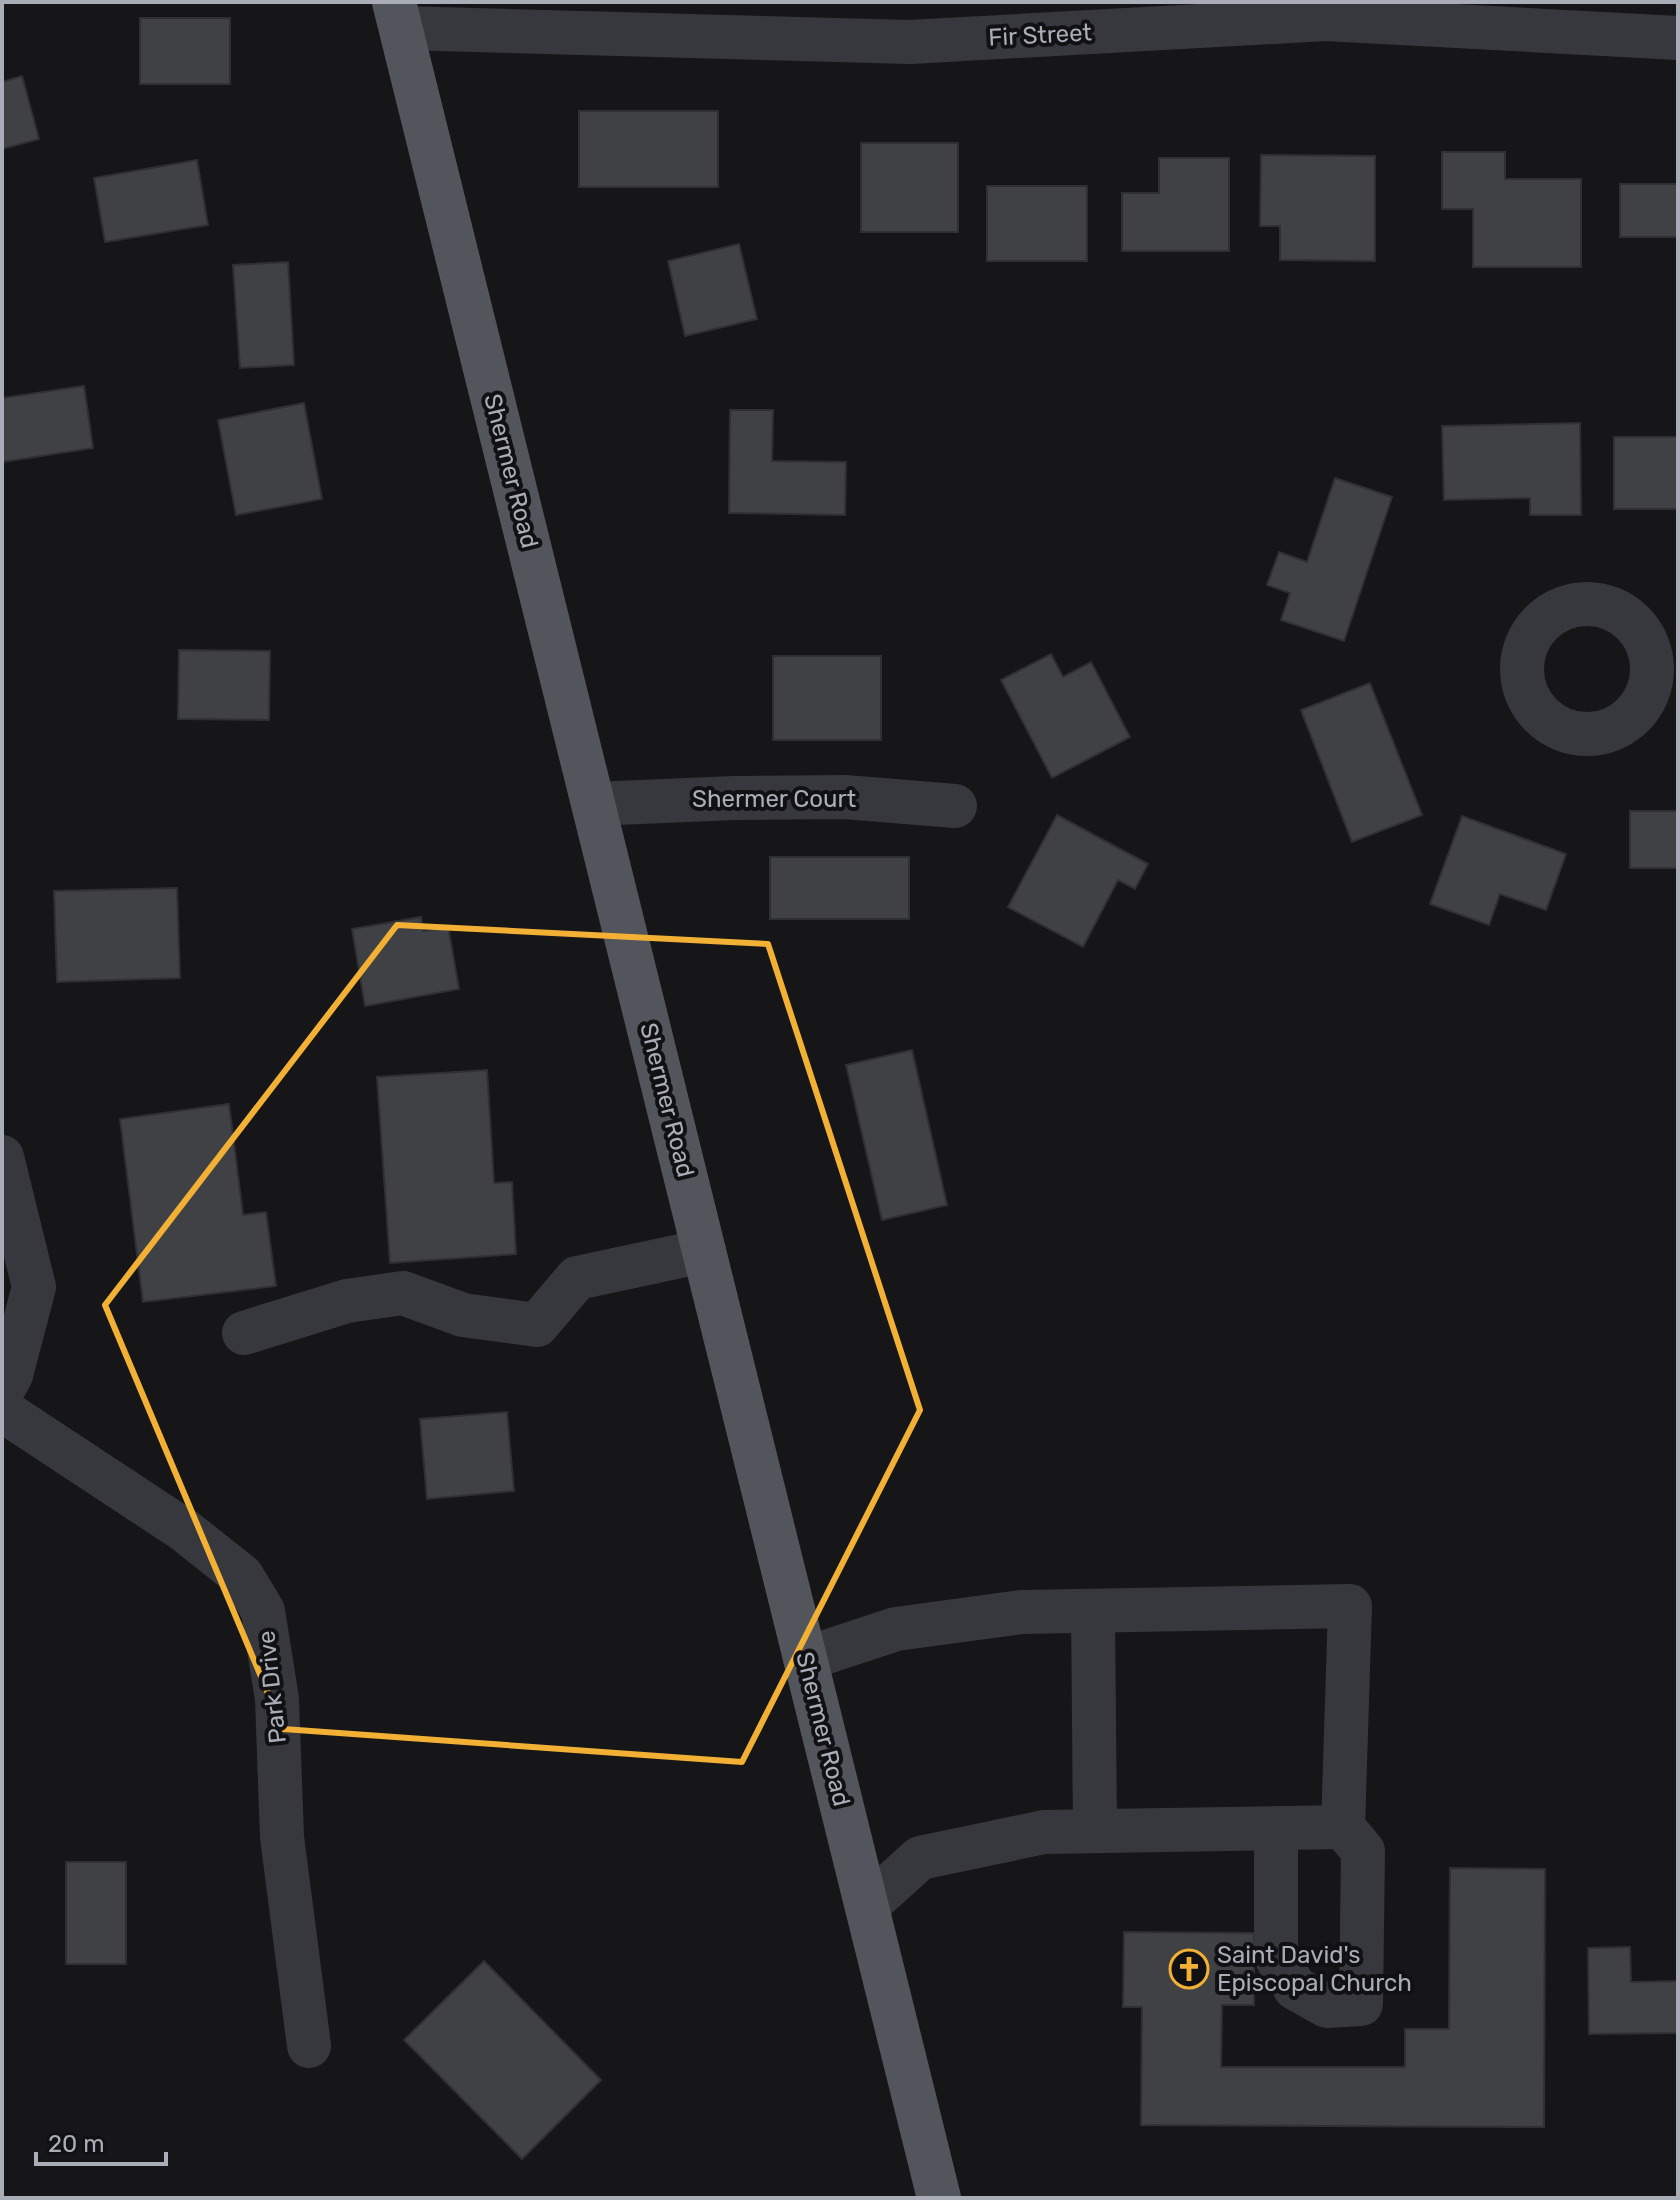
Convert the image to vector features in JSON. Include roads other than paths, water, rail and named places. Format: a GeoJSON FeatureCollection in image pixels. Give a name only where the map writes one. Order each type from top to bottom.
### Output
{"type":"FeatureCollection","features":[{"type":"Feature","properties":{"kind":"main road","name":"Shermer Road"},"geometry":{"type":"LineString","coordinates":[[398,15],[939,2198]]}},
{"type":"Feature","properties":{"kind":"street","name":"Fir Street"},"geometry":{"type":"LineString","coordinates":[[398,15],[910,42],[1326,19],[1678,38]]}},
{"type":"Feature","properties":{"kind":"street","name":"Shermer Court"},"geometry":{"type":"LineString","coordinates":[[594,804],[845,797],[955,806]]}},
{"type":"Feature","properties":{"kind":"street"},"geometry":{"type":"LineString","coordinates":[[2,1157],[34,1287],[11,1375],[2,1391]]}},
{"type":"Feature","properties":{"kind":"street"},"geometry":{"type":"LineString","coordinates":[[244,1333],[347,1301],[403,1293],[463,1315],[537,1325],[577,1278],[704,1251]]}},
{"type":"Feature","properties":{"kind":"street","name":"Park Drive"},"geometry":{"type":"LineString","coordinates":[[2,1410],[184,1530],[242,1576],[263,1611],[277,1699],[282,1837],[309,2046]]}},
{"type":"Feature","properties":{"kind":"street"},"geometry":{"type":"LineString","coordinates":[[805,1659],[896,1629],[1022,1612],[1350,1606],[1343,1827],[1363,1851],[1361,2004],[1327,2006],[1295,1988],[1276,1957],[1276,1828]]}},
{"type":"Feature","properties":{"kind":"street"},"geometry":{"type":"LineString","coordinates":[[1093,1611],[1095,1831]]}},
{"type":"Feature","properties":{"kind":"street"},"geometry":{"type":"LineString","coordinates":[[867,1906],[920,1858],[1044,1832],[1343,1827]]}},
{"type":"Feature","properties":{"kind":"place","name":"Saint David's Episcopal Church"},"geometry":{"type":"Point","coordinates":[1189,1969]}}]}
